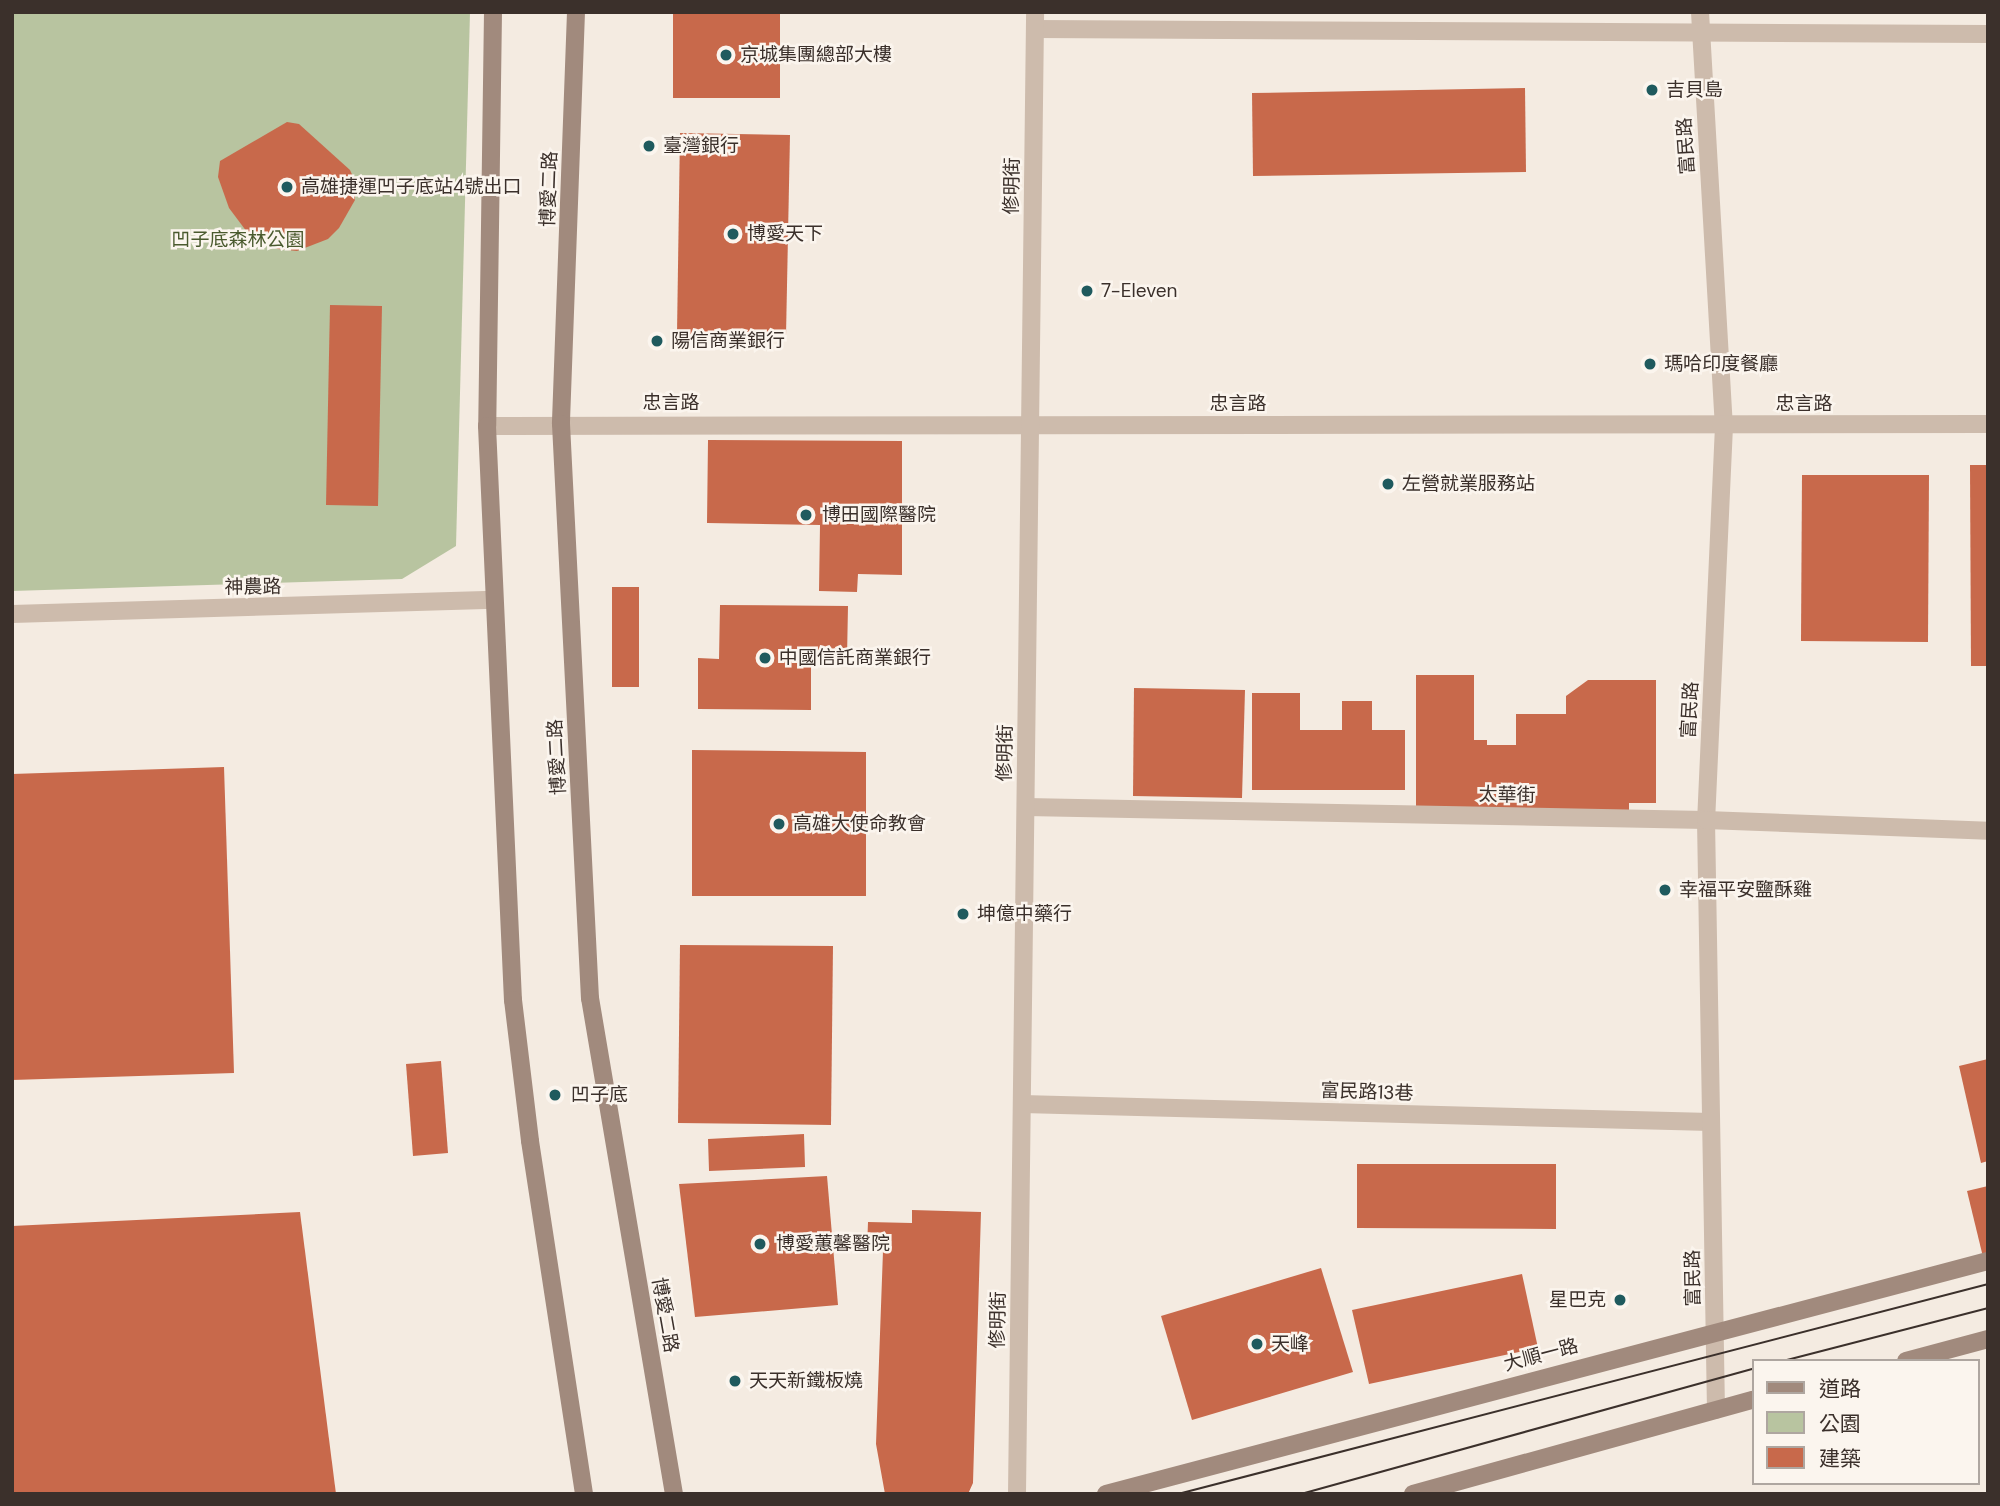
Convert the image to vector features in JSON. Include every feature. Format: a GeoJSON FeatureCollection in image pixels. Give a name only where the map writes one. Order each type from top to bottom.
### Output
{"type":"FeatureCollection","features":[{"type":"Feature","properties":{"kind":"main road"},"geometry":{"type":"LineString","coordinates":[[493,12],[487,426],[513,1000],[530,1141],[584,1494]]}},
{"type":"Feature","properties":{"kind":"main road","name":"博愛二路"},"geometry":{"type":"LineString","coordinates":[[576,12],[561,424],[590,998],[674,1494]]}},
{"type":"Feature","properties":{"kind":"main road","name":"大順一路"},"geometry":{"type":"LineString","coordinates":[[1106,1494],[1988,1261]]}},
{"type":"Feature","properties":{"kind":"main road"},"geometry":{"type":"LineString","coordinates":[[1913,1359],[1988,1339]]}},
{"type":"Feature","properties":{"kind":"main road"},"geometry":{"type":"LineString","coordinates":[[1413,1494],[1752,1401]]}},
{"type":"Feature","properties":{"kind":"street","name":"富民路"},"geometry":{"type":"LineString","coordinates":[[1700,12],[1724,426],[1706,820],[1716,1410]]}},
{"type":"Feature","properties":{"kind":"street"},"geometry":{"type":"LineString","coordinates":[[1035,21],[1700,35],[1988,34]]}},
{"type":"Feature","properties":{"kind":"street","name":"修明街"},"geometry":{"type":"LineString","coordinates":[[1017,1494],[1035,21]]}},
{"type":"Feature","properties":{"kind":"street","name":"忠言路"},"geometry":{"type":"LineString","coordinates":[[487,426],[1988,424]]}},
{"type":"Feature","properties":{"kind":"street","name":"神農路"},"geometry":{"type":"LineString","coordinates":[[12,614],[495,600]]}},
{"type":"Feature","properties":{"kind":"street","name":"太華街"},"geometry":{"type":"LineString","coordinates":[[1026,807],[1706,820],[1988,831]]}},
{"type":"Feature","properties":{"kind":"street","name":"富民路13巷"},"geometry":{"type":"LineString","coordinates":[[1022,1104],[1711,1122]]}},
{"type":"Feature","properties":{"kind":"green space","name":"凹子底森林公園"},"geometry":{"type":"Polygon","coordinates":[[[12,12],[470,12],[456,546],[402,579],[12,591],[12,12]]]}},
{"type":"Feature","properties":{"kind":"building","name":"京城集團總部大樓"},"geometry":{"type":"Polygon","coordinates":[[[673,12],[780,12],[780,98],[673,98],[673,12]]]}},
{"type":"Feature","properties":{"kind":"building"},"geometry":{"type":"Polygon","coordinates":[[[1525,88],[1526,172],[1253,176],[1252,93],[1525,88]]]}},
{"type":"Feature","properties":{"kind":"building","name":"高雄捷運凹子底站4號出口"},"geometry":{"type":"Polygon","coordinates":[[[287,122],[299,124],[350,170],[355,181],[355,200],[339,228],[328,239],[297,251],[278,249],[250,236],[229,208],[218,177],[220,161],[287,122]]]}},
{"type":"Feature","properties":{"kind":"building","name":"博愛天下"},"geometry":{"type":"Polygon","coordinates":[[[680,133],[790,135],[786,336],[677,334],[680,133]]]}},
{"type":"Feature","properties":{"kind":"building"},"geometry":{"type":"Polygon","coordinates":[[[330,305],[382,306],[378,506],[326,505],[330,305]]]}},
{"type":"Feature","properties":{"kind":"building","name":"博田國際醫院"},"geometry":{"type":"Polygon","coordinates":[[[708,440],[902,441],[902,575],[858,574],[857,592],[819,591],[820,525],[707,523],[708,440]]]}},
{"type":"Feature","properties":{"kind":"building"},"geometry":{"type":"Polygon","coordinates":[[[1970,465],[1988,465],[1988,666],[1971,666],[1970,465]]]}},
{"type":"Feature","properties":{"kind":"building"},"geometry":{"type":"Polygon","coordinates":[[[1802,475],[1929,475],[1928,642],[1801,641],[1802,475]]]}},
{"type":"Feature","properties":{"kind":"building"},"geometry":{"type":"Polygon","coordinates":[[[612,587],[639,587],[639,687],[612,687],[612,587]]]}},
{"type":"Feature","properties":{"kind":"building","name":"中國信託商業銀行"},"geometry":{"type":"Polygon","coordinates":[[[720,605],[848,606],[847,658],[811,657],[811,710],[698,709],[698,658],[719,659],[720,605]]]}},
{"type":"Feature","properties":{"kind":"building"},"geometry":{"type":"Polygon","coordinates":[[[1416,675],[1474,675],[1474,740],[1487,740],[1487,745],[1516,745],[1516,714],[1566,714],[1566,696],[1588,680],[1656,680],[1656,803],[1629,803],[1629,811],[1416,811],[1416,675]]]}},
{"type":"Feature","properties":{"kind":"building"},"geometry":{"type":"Polygon","coordinates":[[[1134,688],[1245,690],[1242,798],[1133,796],[1134,688]]]}},
{"type":"Feature","properties":{"kind":"building"},"geometry":{"type":"Polygon","coordinates":[[[1252,693],[1300,693],[1300,730],[1342,730],[1342,701],[1372,701],[1372,730],[1405,730],[1405,790],[1252,790],[1252,693]]]}},
{"type":"Feature","properties":{"kind":"building","name":"高雄大使命教會"},"geometry":{"type":"Polygon","coordinates":[[[692,750],[866,752],[866,896],[692,896],[692,750]]]}},
{"type":"Feature","properties":{"kind":"building"},"geometry":{"type":"Polygon","coordinates":[[[224,767],[234,1073],[12,1080],[12,774],[224,767]]]}},
{"type":"Feature","properties":{"kind":"building"},"geometry":{"type":"Polygon","coordinates":[[[680,945],[833,946],[831,1125],[678,1123],[680,945]]]}},
{"type":"Feature","properties":{"kind":"building"},"geometry":{"type":"Polygon","coordinates":[[[1988,1059],[1988,1161],[1981,1163],[1959,1066],[1988,1059]]]}},
{"type":"Feature","properties":{"kind":"building"},"geometry":{"type":"Polygon","coordinates":[[[441,1061],[448,1153],[413,1156],[406,1064],[441,1061]]]}},
{"type":"Feature","properties":{"kind":"building"},"geometry":{"type":"Polygon","coordinates":[[[804,1134],[805,1167],[709,1171],[708,1139],[804,1134]]]}},
{"type":"Feature","properties":{"kind":"building"},"geometry":{"type":"Polygon","coordinates":[[[1357,1164],[1556,1164],[1556,1229],[1357,1228],[1357,1164]]]}},
{"type":"Feature","properties":{"kind":"building","name":"博愛蕙馨醫院"},"geometry":{"type":"Polygon","coordinates":[[[827,1176],[838,1305],[695,1317],[679,1184],[827,1176]]]}},
{"type":"Feature","properties":{"kind":"building"},"geometry":{"type":"Polygon","coordinates":[[[1988,1186],[1988,1255],[1983,1257],[1967,1191],[1988,1186]]]}},
{"type":"Feature","properties":{"kind":"building"},"geometry":{"type":"Polygon","coordinates":[[[912,1210],[981,1212],[973,1483],[968,1494],[885,1494],[876,1444],[883,1251],[867,1249],[868,1222],[912,1223],[912,1210]]]}},
{"type":"Feature","properties":{"kind":"building"},"geometry":{"type":"Polygon","coordinates":[[[300,1212],[336,1494],[12,1494],[12,1226],[300,1212]]]}},
{"type":"Feature","properties":{"kind":"building","name":"天峰"},"geometry":{"type":"Polygon","coordinates":[[[1321,1268],[1353,1372],[1192,1420],[1161,1316],[1321,1268]]]}},
{"type":"Feature","properties":{"kind":"building"},"geometry":{"type":"Polygon","coordinates":[[[1522,1274],[1538,1348],[1369,1384],[1352,1310],[1522,1274]]]}},
{"type":"Feature","properties":{"kind":"tram line"},"geometry":{"type":"LineString","coordinates":[[1178,1494],[1988,1284]]}},
{"type":"Feature","properties":{"kind":"tram line"},"geometry":{"type":"LineString","coordinates":[[1791,1359],[1988,1308]]}},
{"type":"Feature","properties":{"kind":"tram line"},"geometry":{"type":"LineString","coordinates":[[1301,1494],[1752,1369]]}},
{"type":"Feature","properties":{"kind":"place","name":"京城集團總部大樓"},"geometry":{"type":"Point","coordinates":[726,55]}},
{"type":"Feature","properties":{"kind":"place","name":"吉貝島"},"geometry":{"type":"Point","coordinates":[1652,90]}},
{"type":"Feature","properties":{"kind":"place","name":"臺灣銀行"},"geometry":{"type":"Point","coordinates":[649,146]}},
{"type":"Feature","properties":{"kind":"place","name":"高雄捷運凹子底站4號出口"},"geometry":{"type":"Point","coordinates":[287,187]}},
{"type":"Feature","properties":{"kind":"place","name":"博愛天下"},"geometry":{"type":"Point","coordinates":[733,234]}},
{"type":"Feature","properties":{"kind":"place","name":"7-Eleven"},"geometry":{"type":"Point","coordinates":[1087,291]}},
{"type":"Feature","properties":{"kind":"place","name":"陽信商業銀行"},"geometry":{"type":"Point","coordinates":[657,341]}},
{"type":"Feature","properties":{"kind":"place","name":"瑪哈印度餐廳"},"geometry":{"type":"Point","coordinates":[1650,364]}},
{"type":"Feature","properties":{"kind":"place","name":"左營就業服務站"},"geometry":{"type":"Point","coordinates":[1388,484]}},
{"type":"Feature","properties":{"kind":"place","name":"博田國際醫院"},"geometry":{"type":"Point","coordinates":[806,515]}},
{"type":"Feature","properties":{"kind":"place","name":"中國信託商業銀行"},"geometry":{"type":"Point","coordinates":[765,658]}},
{"type":"Feature","properties":{"kind":"place","name":"高雄大使命教會"},"geometry":{"type":"Point","coordinates":[779,824]}},
{"type":"Feature","properties":{"kind":"place","name":"幸福平安鹽酥雞"},"geometry":{"type":"Point","coordinates":[1665,890]}},
{"type":"Feature","properties":{"kind":"place","name":"坤億中藥行"},"geometry":{"type":"Point","coordinates":[963,914]}},
{"type":"Feature","properties":{"kind":"place","name":"凹子底"},"geometry":{"type":"Point","coordinates":[555,1095]}},
{"type":"Feature","properties":{"kind":"place","name":"博愛蕙馨醫院"},"geometry":{"type":"Point","coordinates":[760,1244]}},
{"type":"Feature","properties":{"kind":"place","name":"星巴克"},"geometry":{"type":"Point","coordinates":[1620,1300]}},
{"type":"Feature","properties":{"kind":"place","name":"天峰"},"geometry":{"type":"Point","coordinates":[1257,1344]}},
{"type":"Feature","properties":{"kind":"place","name":"天天新鐵板燒"},"geometry":{"type":"Point","coordinates":[735,1381]}}]}
